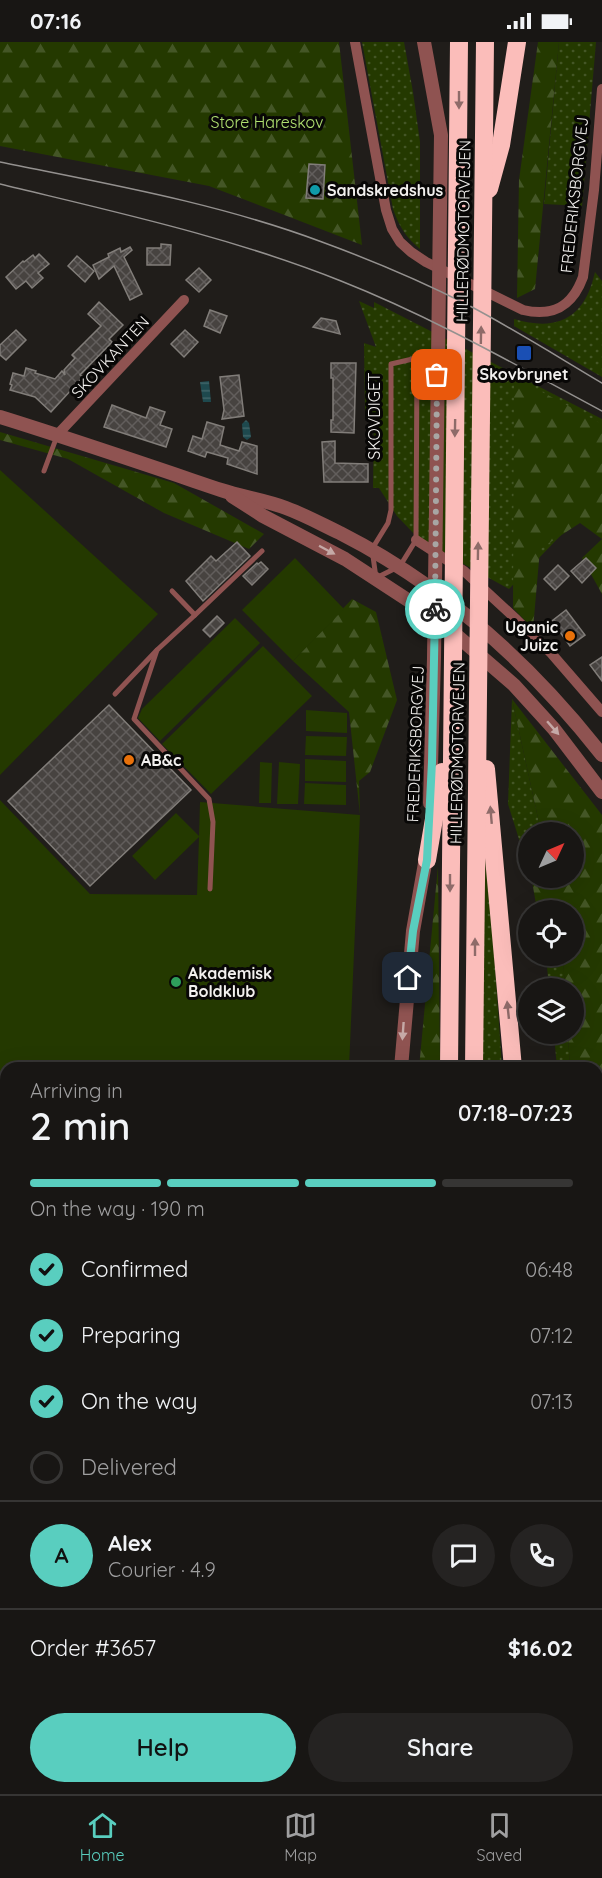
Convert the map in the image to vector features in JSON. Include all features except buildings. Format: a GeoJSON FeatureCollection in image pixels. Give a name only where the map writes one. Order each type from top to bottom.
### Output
{"type":"FeatureCollection","features":[{"type":"Feature","properties":{"kind":"highway","name":"HILLERØDMOTORVEJEN"},"geometry":{"type":"LineString","coordinates":[[449,1062],[459,42]]}},
{"type":"Feature","properties":{"kind":"highway","name":"HILLERØDMOTORVEJEN"},"geometry":{"type":"LineString","coordinates":[[474,1062],[485,42]]}},
{"type":"Feature","properties":{"kind":"highway"},"geometry":{"type":"LineString","coordinates":[[482,216],[501,145],[517,42]]}},
{"type":"Feature","properties":{"kind":"highway"},"geometry":{"type":"LineString","coordinates":[[477,693],[491,809],[512,1062]]}},
{"type":"Feature","properties":{"kind":"highway"},"geometry":{"type":"LineString","coordinates":[[427,860],[452,720]]}},
{"type":"Feature","properties":{"kind":"street","name":"FREDERIKSBORGVEJ"},"geometry":{"type":"LineString","coordinates":[[355,42],[386,210],[392,229],[400,242],[426,262],[523,310],[536,313],[555,310],[572,297],[583,277],[598,190],[602,89]]}},
{"type":"Feature","properties":{"kind":"street","name":"FREDERIKSBORGVEJ"},"geometry":{"type":"LineString","coordinates":[[402,1062],[413,931],[427,860],[432,762],[441,135],[424,42]]}},
{"type":"Feature","properties":{"kind":"street","name":"SKOVKANTEN"},"geometry":{"type":"LineString","coordinates":[[57,435],[184,300]]}},
{"type":"Feature","properties":{"kind":"street"},"geometry":{"type":"LineString","coordinates":[[0,417],[223,490],[288,508],[372,549],[400,566],[467,616],[513,655],[547,689],[602,755]]}},
{"type":"Feature","properties":{"kind":"street"},"geometry":{"type":"LineString","coordinates":[[223,490],[263,516],[376,578],[455,634],[514,685],[554,729],[602,792]]}},
{"type":"Feature","properties":{"kind":"street"},"geometry":{"type":"LineString","coordinates":[[416,540],[464,571],[517,620],[551,653],[602,712]]}},
{"type":"Feature","properties":{"kind":"lane","name":"SKOVDIGET"},"geometry":{"type":"LineString","coordinates":[[372,549],[388,522],[391,510],[391,364],[417,358],[416,540]]}},
{"type":"Feature","properties":{"kind":"lane"},"geometry":{"type":"LineString","coordinates":[[44,471],[57,435]]}},
{"type":"Feature","properties":{"kind":"lane"},"geometry":{"type":"LineString","coordinates":[[372,549],[376,578],[400,566],[416,540]]}},
{"type":"Feature","properties":{"kind":"lane"},"geometry":{"type":"LineString","coordinates":[[115,694],[157,650],[262,551]]}},
{"type":"Feature","properties":{"kind":"lane"},"geometry":{"type":"LineString","coordinates":[[172,591],[195,615]]}},
{"type":"Feature","properties":{"kind":"lane"},"geometry":{"type":"LineString","coordinates":[[157,650],[134,719],[209,799],[213,822],[210,889]]}},
{"type":"Feature","properties":{"kind":"green space","name":"Store Hareskov"},"geometry":{"type":"Polygon","coordinates":[[[0,42],[339,42],[362,245],[209,186],[0,146],[0,42]]]}},
{"type":"Feature","properties":{"kind":"green space"},"geometry":{"type":"Polygon","coordinates":[[[362,42],[404,42],[420,142],[420,249],[404,231],[393,209],[362,42]]]}},
{"type":"Feature","properties":{"kind":"green space"},"geometry":{"type":"Polygon","coordinates":[[[538,42],[559,42],[535,289],[517,298],[519,180],[538,42]]]}},
{"type":"Feature","properties":{"kind":"green space"},"geometry":{"type":"Polygon","coordinates":[[[559,42],[596,42],[582,206],[544,204],[559,42]]]}},
{"type":"Feature","properties":{"kind":"green space"},"geometry":{"type":"Polygon","coordinates":[[[595,272],[602,281],[602,377],[514,326],[514,319],[544,324],[567,318],[577,311],[584,301],[595,272]]]}},
{"type":"Feature","properties":{"kind":"green space"},"geometry":{"type":"Polygon","coordinates":[[[359,301],[374,308],[374,302],[602,419],[602,511],[593,502],[509,589],[420,540],[397,516],[379,488],[373,488],[374,413],[365,413],[364,343],[376,347],[359,301]]]}},
{"type":"Feature","properties":{"kind":"green space"},"geometry":{"type":"Polygon","coordinates":[[[514,377],[602,424],[602,539],[580,523],[540,549],[533,629],[513,608],[514,377]]]}},
{"type":"Feature","properties":{"kind":"green space"},"geometry":{"type":"Polygon","coordinates":[[[0,432],[174,483],[264,534],[249,549],[164,513],[68,459],[0,440],[0,432]]]}},
{"type":"Feature","properties":{"kind":"green space"},"geometry":{"type":"Polygon","coordinates":[[[0,470],[158,614],[0,775],[0,470]]]}},
{"type":"Feature","properties":{"kind":"green space"},"geometry":{"type":"Polygon","coordinates":[[[602,539],[602,594],[582,558],[602,539]]]}},
{"type":"Feature","properties":{"kind":"green space"},"geometry":{"type":"Polygon","coordinates":[[[295,558],[344,609],[293,661],[242,610],[295,558]]]}},
{"type":"Feature","properties":{"kind":"green space"},"geometry":{"type":"Polygon","coordinates":[[[352,599],[376,612],[397,700],[370,772],[359,781],[360,815],[349,712],[293,661],[352,599]]]}},
{"type":"Feature","properties":{"kind":"green space"},"geometry":{"type":"Polygon","coordinates":[[[235,618],[260,643],[160,741],[138,718],[142,709],[235,618]]]}},
{"type":"Feature","properties":{"kind":"green space"},"geometry":{"type":"Polygon","coordinates":[[[263,646],[312,696],[211,794],[162,744],[263,646]]]}},
{"type":"Feature","properties":{"kind":"green space"},"geometry":{"type":"Polygon","coordinates":[[[512,699],[539,822],[518,822],[518,836],[508,804],[512,699]]]}},
{"type":"Feature","properties":{"kind":"green space"},"geometry":{"type":"Polygon","coordinates":[[[512,699],[602,815],[602,1062],[570,1062],[569,1044],[584,1044],[584,978],[564,978],[564,966],[584,966],[584,900],[535,900],[533,888],[584,888],[584,822],[539,822],[512,699]]]}},
{"type":"Feature","properties":{"kind":"green space"},"geometry":{"type":"Polygon","coordinates":[[[306,710],[347,713],[347,733],[306,731],[306,710]]]}},
{"type":"Feature","properties":{"kind":"green space"},"geometry":{"type":"Polygon","coordinates":[[[306,736],[347,737],[346,756],[305,755],[306,736]]]}},
{"type":"Feature","properties":{"kind":"green space"},"geometry":{"type":"Polygon","coordinates":[[[305,759],[346,761],[346,782],[305,781],[305,759]]]}},
{"type":"Feature","properties":{"kind":"green space"},"geometry":{"type":"Polygon","coordinates":[[[260,762],[272,763],[271,803],[259,803],[260,762]]]}},
{"type":"Feature","properties":{"kind":"green space"},"geometry":{"type":"Polygon","coordinates":[[[279,762],[300,764],[298,804],[277,804],[279,762]]]}},
{"type":"Feature","properties":{"kind":"green space"},"geometry":{"type":"Polygon","coordinates":[[[305,783],[346,785],[346,805],[304,804],[305,783]]]}},
{"type":"Feature","properties":{"kind":"green space","name":"Akademisk Boldklub"},"geometry":{"type":"Polygon","coordinates":[[[0,800],[90,894],[197,895],[199,837],[155,880],[132,856],[176,813],[199,836],[200,802],[360,815],[349,1062],[0,1062],[0,800]]]}},
{"type":"Feature","properties":{"kind":"green space"},"geometry":{"type":"Polygon","coordinates":[[[486,832],[502,1062],[481,1062],[486,832]]]}},
{"type":"Feature","properties":{"kind":"green space"},"geometry":{"type":"Polygon","coordinates":[[[438,866],[440,1062],[420,1062],[438,866]]]}},
{"type":"Feature","properties":{"kind":"green space"},"geometry":{"type":"Polygon","coordinates":[[[547,966],[564,966],[564,978],[548,978],[547,966]]]}},
{"type":"Feature","properties":{"kind":"green space"},"geometry":{"type":"Polygon","coordinates":[[[555,1044],[569,1044],[570,1062],[556,1062],[555,1044]]]}},
{"type":"Feature","properties":{"kind":"water"},"geometry":{"type":"Polygon","coordinates":[[[209,381],[211,402],[203,402],[200,382],[209,381]]]}},
{"type":"Feature","properties":{"kind":"water"},"geometry":{"type":"Polygon","coordinates":[[[246,420],[249,423],[251,437],[247,440],[243,437],[242,424],[246,420]]]}},
{"type":"Feature","properties":{"kind":"tram line"},"geometry":{"type":"LineString","coordinates":[[0,162],[203,205],[322,242],[396,271],[468,305],[602,383]]}},
{"type":"Feature","properties":{"kind":"tram line"},"geometry":{"type":"LineString","coordinates":[[0,184],[215,238],[299,265],[408,310],[602,411]]}},
{"type":"Feature","properties":{"kind":"way so far"},"geometry":{"type":"LineString","coordinates":[[435,609],[437,375]]}},
{"type":"Feature","properties":{"kind":"place","name":"Sandskredshus"},"geometry":{"type":"Point","coordinates":[315,190]}},
{"type":"Feature","properties":{"kind":"place","name":"Skovbrynet"},"geometry":{"type":"Point","coordinates":[524,353]}},
{"type":"Feature","properties":{"kind":"place","name":"Uganic Juizc"},"geometry":{"type":"Point","coordinates":[570,636]}},
{"type":"Feature","properties":{"kind":"place","name":"AB&c"},"geometry":{"type":"Point","coordinates":[129,760]}},
{"type":"Feature","properties":{"kind":"place","name":"Akademisk Boldklub"},"geometry":{"type":"Point","coordinates":[176,982]}},
{"type":"Feature","properties":{"kind":"route"},"geometry":{"type":"LineString","coordinates":[[408,978],[413,931],[427,860],[432,762],[435,609]]}}]}
